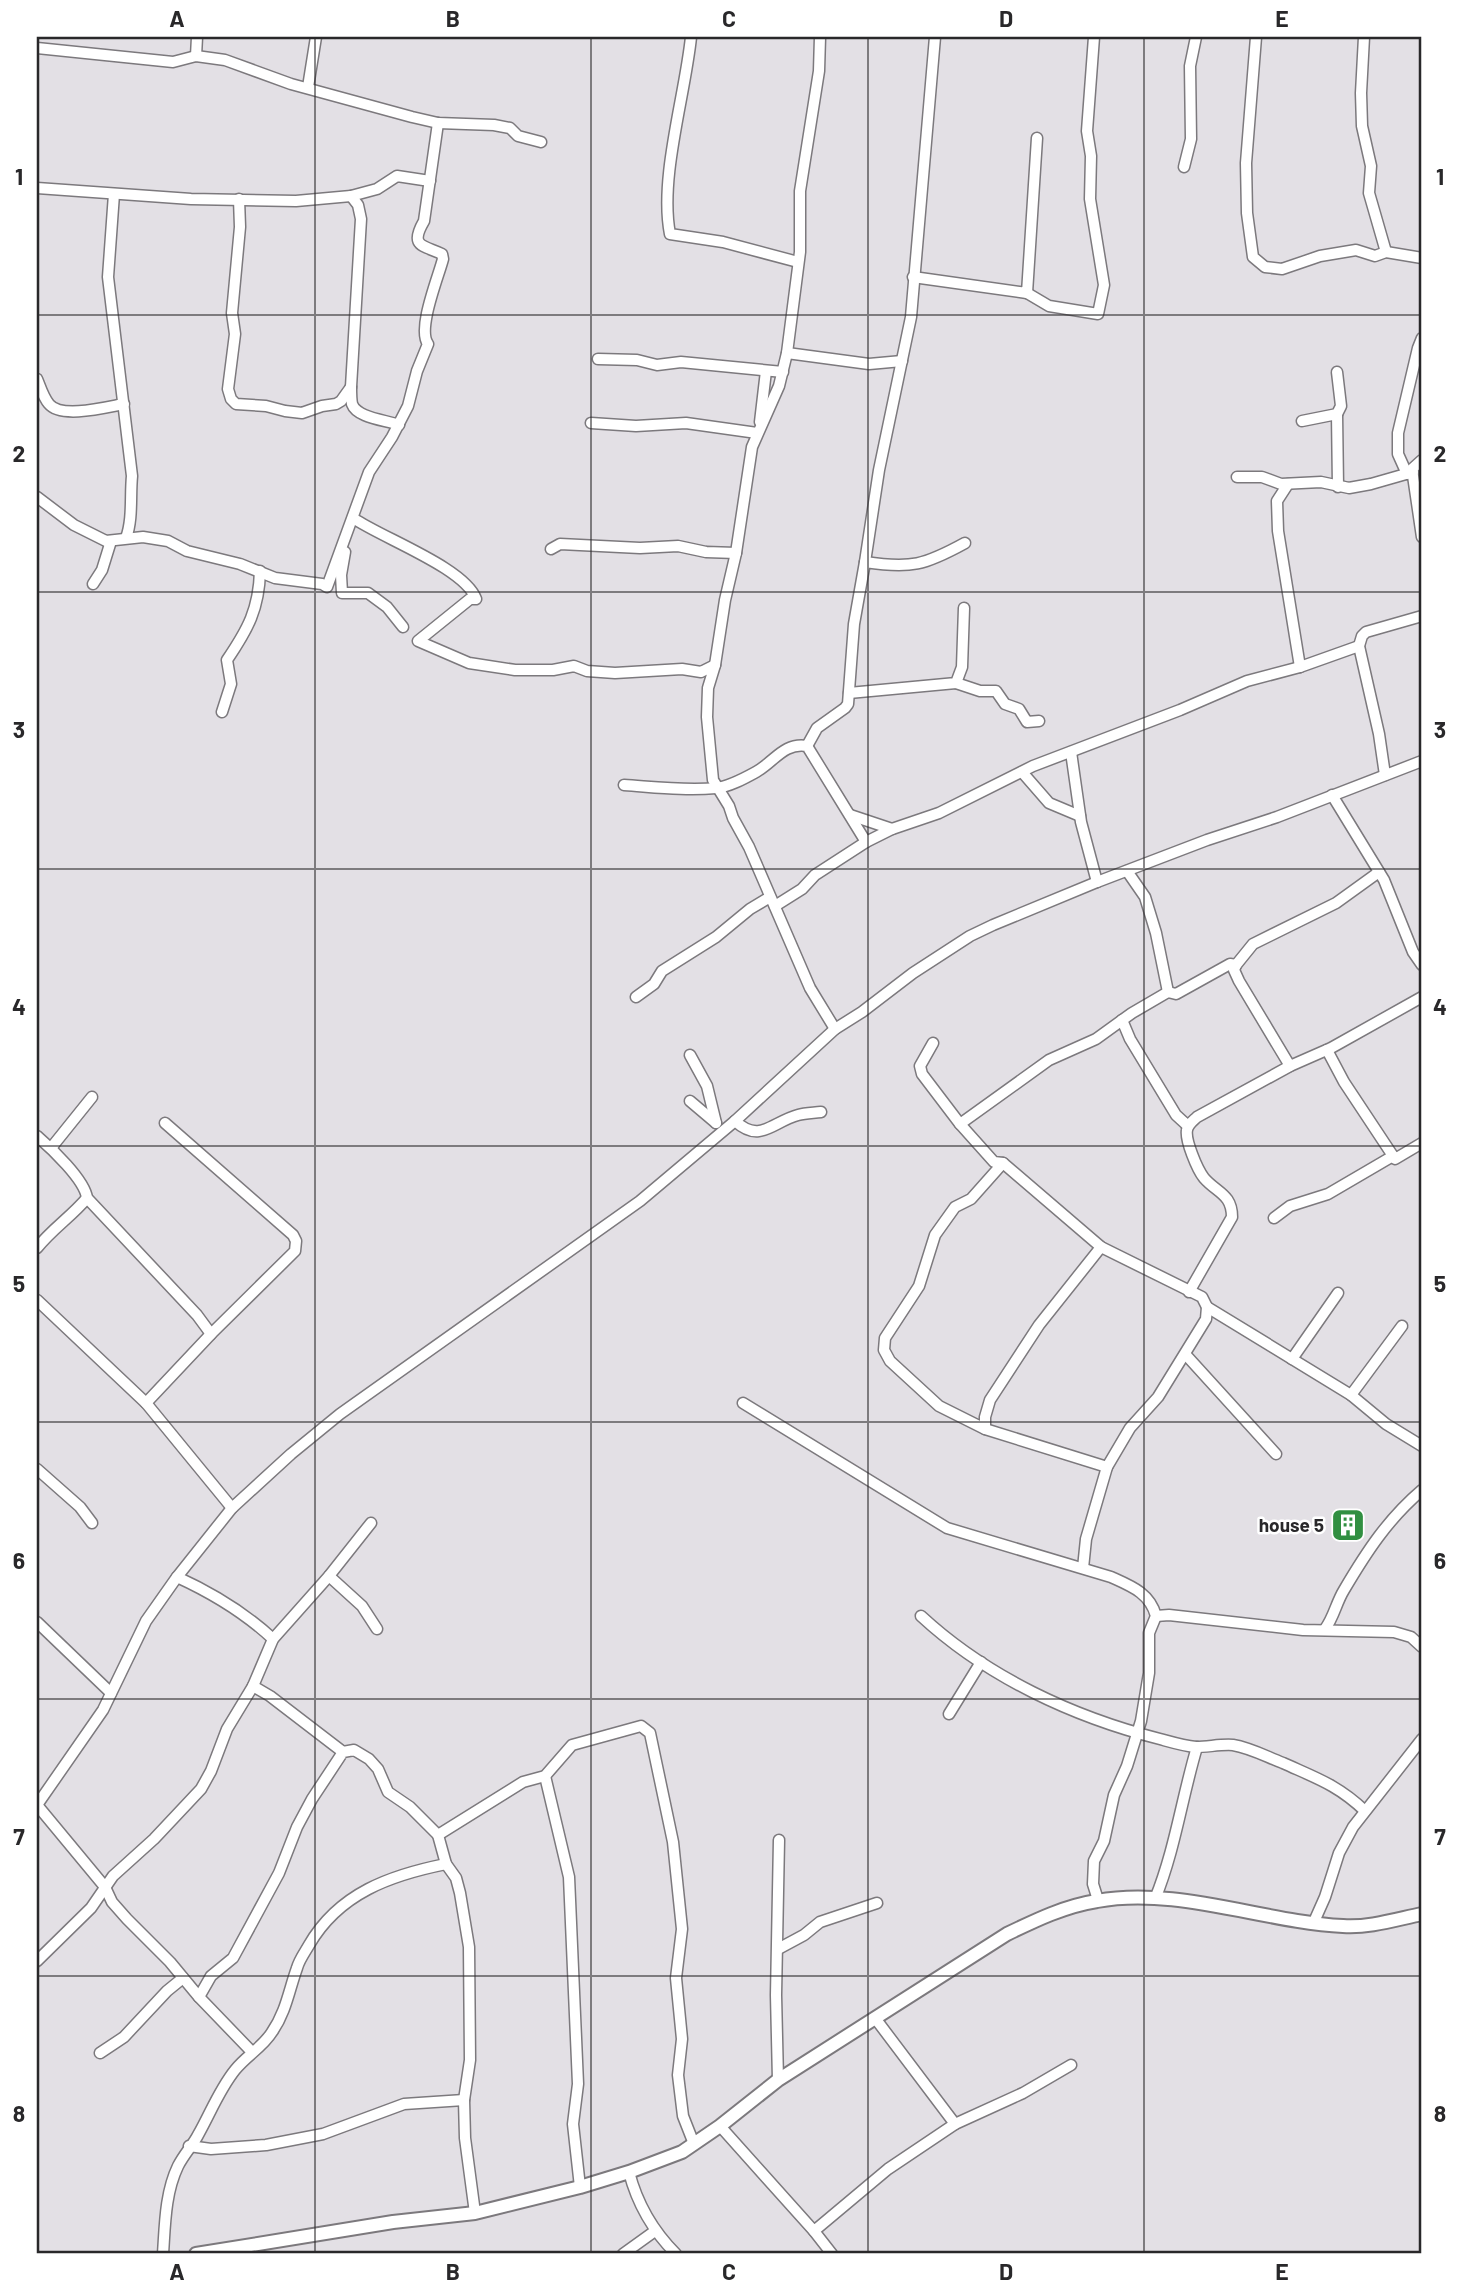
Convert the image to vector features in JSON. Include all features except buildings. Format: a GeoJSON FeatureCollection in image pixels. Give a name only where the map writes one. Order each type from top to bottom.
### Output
{"type":"FeatureCollection","features":[{"type":"Feature","properties":{"kind":"street"},"geometry":{"type":"LineString","coordinates":[[195,55],[197,37]]}},
{"type":"Feature","properties":{"kind":"street"},"geometry":{"type":"LineString","coordinates":[[308,88],[316,37]]}},
{"type":"Feature","properties":{"kind":"street"},"geometry":{"type":"LineString","coordinates":[[691,37],[688,72],[670,164],[670,234],[723,242],[798,262]]}},
{"type":"Feature","properties":{"kind":"street"},"geometry":{"type":"LineString","coordinates":[[759,429],[771,406],[787,353],[801,235],[800,191],[819,71],[820,37]]}},
{"type":"Feature","properties":{"kind":"street"},"geometry":{"type":"LineString","coordinates":[[807,746],[817,729],[847,706],[854,624],[879,470],[911,317],[935,37]]}},
{"type":"Feature","properties":{"kind":"street"},"geometry":{"type":"LineString","coordinates":[[913,277],[1027,293],[1049,306],[1098,314],[1104,285],[1090,199],[1091,156],[1087,131],[1094,37]]}},
{"type":"Feature","properties":{"kind":"street"},"geometry":{"type":"LineString","coordinates":[[1184,167],[1191,139],[1190,65],[1196,37]]}},
{"type":"Feature","properties":{"kind":"street"},"geometry":{"type":"LineString","coordinates":[[1256,37],[1246,163],[1247,213],[1253,257],[1265,267],[1282,269],[1320,256],[1356,250],[1375,256],[1386,252],[1422,258]]}},
{"type":"Feature","properties":{"kind":"street"},"geometry":{"type":"LineString","coordinates":[[1364,37],[1361,104],[1362,126],[1371,166],[1368,192],[1386,252]]}},
{"type":"Feature","properties":{"kind":"street"},"geometry":{"type":"LineString","coordinates":[[37,48],[173,62],[195,55],[225,60],[291,84],[438,123],[494,125],[510,128],[518,136],[541,142]]}},
{"type":"Feature","properties":{"kind":"street"},"geometry":{"type":"LineString","coordinates":[[37,497],[93,536],[111,541],[143,537],[168,541],[187,551],[240,564],[275,578],[322,584],[327,587],[369,472],[408,406],[417,371],[428,344],[424,339],[424,324],[443,259],[442,254],[425,249],[419,241],[418,232],[424,221],[438,123]]}},
{"type":"Feature","properties":{"kind":"street"},"geometry":{"type":"LineString","coordinates":[[1027,293],[1037,138]]}},
{"type":"Feature","properties":{"kind":"street"},"geometry":{"type":"LineString","coordinates":[[37,188],[191,199],[296,201],[351,196],[377,189],[397,176],[430,181]]}},
{"type":"Feature","properties":{"kind":"street"},"geometry":{"type":"LineString","coordinates":[[114,194],[108,277],[132,476],[131,524],[126,538]]}},
{"type":"Feature","properties":{"kind":"street"},"geometry":{"type":"LineString","coordinates":[[351,196],[358,205],[361,219],[352,402],[356,410],[364,415],[399,425]]}},
{"type":"Feature","properties":{"kind":"street"},"geometry":{"type":"LineString","coordinates":[[239,199],[240,227],[232,313],[234,334],[228,389],[231,399],[236,404],[266,406],[298,413],[336,404],[351,387]]}},
{"type":"Feature","properties":{"kind":"street"},"geometry":{"type":"LineString","coordinates":[[1422,338],[1398,433],[1398,454],[1410,473],[1422,537]]}},
{"type":"Feature","properties":{"kind":"street"},"geometry":{"type":"LineString","coordinates":[[787,353],[869,364],[902,361]]}},
{"type":"Feature","properties":{"kind":"street"},"geometry":{"type":"LineString","coordinates":[[598,359],[637,360],[657,365],[681,362],[783,372]]}},
{"type":"Feature","properties":{"kind":"street"},"geometry":{"type":"LineString","coordinates":[[766,371],[759,429],[747,471],[736,553],[725,600],[715,665],[708,688],[707,738],[713,780],[749,847],[810,988],[835,1029]]}},
{"type":"Feature","properties":{"kind":"street"},"geometry":{"type":"LineString","coordinates":[[1337,372],[1341,406],[1337,414],[1338,486]]}},
{"type":"Feature","properties":{"kind":"street"},"geometry":{"type":"LineString","coordinates":[[37,379],[46,400],[53,407],[78,412],[124,404]]}},
{"type":"Feature","properties":{"kind":"street"},"geometry":{"type":"LineString","coordinates":[[1302,421],[1337,414]]}},
{"type":"Feature","properties":{"kind":"street"},"geometry":{"type":"LineString","coordinates":[[591,423],[636,426],[686,423],[759,429]]}},
{"type":"Feature","properties":{"kind":"street"},"geometry":{"type":"LineString","coordinates":[[1237,477],[1262,477],[1281,484],[1321,482],[1349,488],[1410,473],[1422,460]]}},
{"type":"Feature","properties":{"kind":"street"},"geometry":{"type":"LineString","coordinates":[[1288,484],[1277,501],[1278,531],[1300,667]]}},
{"type":"Feature","properties":{"kind":"street"},"geometry":{"type":"LineString","coordinates":[[352,522],[363,525],[450,570],[472,590],[476,599],[470,599],[418,641],[434,646],[437,651],[454,659],[515,670],[553,670],[574,666],[587,671],[615,673],[682,669],[701,672],[715,665]]}},
{"type":"Feature","properties":{"kind":"street"},"geometry":{"type":"LineString","coordinates":[[352,522],[343,565],[342,593],[368,593],[387,607],[403,627]]}},
{"type":"Feature","properties":{"kind":"street"},"geometry":{"type":"LineString","coordinates":[[131,524],[143,537]]}},
{"type":"Feature","properties":{"kind":"street"},"geometry":{"type":"LineString","coordinates":[[93,584],[102,570],[111,541]]}},
{"type":"Feature","properties":{"kind":"street"},"geometry":{"type":"LineString","coordinates":[[865,562],[895,566],[933,561],[965,543]]}},
{"type":"Feature","properties":{"kind":"street"},"geometry":{"type":"LineString","coordinates":[[551,549],[560,544],[640,548],[678,546],[706,552],[736,553]]}},
{"type":"Feature","properties":{"kind":"street"},"geometry":{"type":"LineString","coordinates":[[222,712],[231,684],[227,660],[245,633],[259,597],[260,571]]}},
{"type":"Feature","properties":{"kind":"street"},"geometry":{"type":"LineString","coordinates":[[956,682],[962,667],[964,608]]}},
{"type":"Feature","properties":{"kind":"street"},"geometry":{"type":"LineString","coordinates":[[1385,775],[1379,734],[1359,646],[1366,632],[1422,616]]}},
{"type":"Feature","properties":{"kind":"street"},"geometry":{"type":"LineString","coordinates":[[636,997],[654,984],[662,971],[716,937],[750,909],[802,889],[815,875],[866,842],[892,829],[939,813],[1022,772],[1247,681],[1300,667],[1359,646]]}},
{"type":"Feature","properties":{"kind":"street"},"geometry":{"type":"LineString","coordinates":[[701,672],[708,688]]}},
{"type":"Feature","properties":{"kind":"street"},"geometry":{"type":"LineString","coordinates":[[849,693],[956,682],[979,691],[996,691],[1005,704],[1019,709],[1027,722],[1039,721]]}},
{"type":"Feature","properties":{"kind":"street"},"geometry":{"type":"LineString","coordinates":[[624,785],[680,789],[718,788],[758,771],[789,747],[797,744],[807,746],[866,842]]}},
{"type":"Feature","properties":{"kind":"street"},"geometry":{"type":"LineString","coordinates":[[1071,752],[1080,816],[1097,882]]}},
{"type":"Feature","properties":{"kind":"street"},"geometry":{"type":"LineString","coordinates":[[253,2052],[198,1997],[112,1902],[105,1887],[37,1805],[103,1710],[146,1621],[232,1508],[290,1454],[340,1414],[618,1218],[720,1126],[735,1121],[835,1029],[970,936],[1097,882],[1422,761]]}},
{"type":"Feature","properties":{"kind":"street"},"geometry":{"type":"LineString","coordinates":[[1022,772],[1049,803],[1080,816]]}},
{"type":"Feature","properties":{"kind":"street"},"geometry":{"type":"LineString","coordinates":[[1332,795],[1379,872],[1413,952],[1422,965]]}},
{"type":"Feature","properties":{"kind":"street"},"geometry":{"type":"LineString","coordinates":[[850,815],[892,829]]}},
{"type":"Feature","properties":{"kind":"street"},"geometry":{"type":"LineString","coordinates":[[1127,871],[1145,897],[1156,933],[1168,992]]}},
{"type":"Feature","properties":{"kind":"street"},"geometry":{"type":"LineString","coordinates":[[1290,1066],[1234,970],[1236,965],[1259,940],[1336,903],[1379,872]]}},
{"type":"Feature","properties":{"kind":"street"},"geometry":{"type":"LineString","coordinates":[[960,1124],[1049,1060],[1096,1040],[1122,1020],[1168,992],[1176,993],[1223,966],[1236,965]]}},
{"type":"Feature","properties":{"kind":"street"},"geometry":{"type":"LineString","coordinates":[[1189,1292],[1232,1217],[1232,1207],[1228,1199],[1203,1177],[1195,1162],[1187,1135],[1188,1126],[1197,1116],[1422,998]]}},
{"type":"Feature","properties":{"kind":"street"},"geometry":{"type":"LineString","coordinates":[[1122,1020],[1130,1039],[1176,1115],[1188,1126]]}},
{"type":"Feature","properties":{"kind":"street"},"geometry":{"type":"LineString","coordinates":[[933,1043],[920,1066],[922,1074],[960,1124],[994,1162],[1003,1163],[1101,1247],[1202,1297],[1207,1307],[1206,1319],[1186,1355],[1158,1397],[1130,1428],[1108,1467],[1086,1539],[1083,1568]]}},
{"type":"Feature","properties":{"kind":"street"},"geometry":{"type":"LineString","coordinates":[[1327,1050],[1344,1082],[1395,1159],[1422,1143]]}},
{"type":"Feature","properties":{"kind":"street"},"geometry":{"type":"LineString","coordinates":[[690,1055],[707,1086],[720,1126]]}},
{"type":"Feature","properties":{"kind":"street"},"geometry":{"type":"LineString","coordinates":[[51,1147],[92,1097]]}},
{"type":"Feature","properties":{"kind":"street"},"geometry":{"type":"LineString","coordinates":[[690,1101],[720,1126]]}},
{"type":"Feature","properties":{"kind":"street"},"geometry":{"type":"LineString","coordinates":[[735,1121],[746,1130],[757,1132],[797,1115],[821,1112]]}},
{"type":"Feature","properties":{"kind":"street"},"geometry":{"type":"LineString","coordinates":[[146,1403],[295,1251],[296,1241],[293,1234],[165,1123]]}},
{"type":"Feature","properties":{"kind":"street"},"geometry":{"type":"LineString","coordinates":[[37,1136],[51,1147],[82,1185],[87,1198],[197,1315],[211,1334]]}},
{"type":"Feature","properties":{"kind":"street"},"geometry":{"type":"LineString","coordinates":[[1274,1218],[1290,1206],[1328,1194],[1393,1156]]}},
{"type":"Feature","properties":{"kind":"street"},"geometry":{"type":"LineString","coordinates":[[1003,1163],[971,1199],[955,1207],[935,1235],[919,1286],[885,1338],[884,1350],[890,1361],[939,1406],[985,1429],[1108,1467]]}},
{"type":"Feature","properties":{"kind":"street"},"geometry":{"type":"LineString","coordinates":[[37,1248],[48,1234],[74,1213],[87,1198]]}},
{"type":"Feature","properties":{"kind":"street"},"geometry":{"type":"LineString","coordinates":[[985,1429],[990,1400],[1039,1325],[1101,1247]]}},
{"type":"Feature","properties":{"kind":"street"},"geometry":{"type":"LineString","coordinates":[[1292,1359],[1338,1293]]}},
{"type":"Feature","properties":{"kind":"street"},"geometry":{"type":"LineString","coordinates":[[37,1301],[146,1403],[232,1508]]}},
{"type":"Feature","properties":{"kind":"street"},"geometry":{"type":"LineString","coordinates":[[1207,1307],[1350,1395],[1386,1424],[1422,1446]]}},
{"type":"Feature","properties":{"kind":"street"},"geometry":{"type":"LineString","coordinates":[[1350,1395],[1402,1326]]}},
{"type":"Feature","properties":{"kind":"street"},"geometry":{"type":"LineString","coordinates":[[1186,1355],[1276,1454]]}},
{"type":"Feature","properties":{"kind":"street"},"geometry":{"type":"LineString","coordinates":[[743,1403],[947,1528],[1111,1577],[1150,1600],[1156,1616],[1149,1633],[1149,1673],[1144,1707],[1114,1795],[1104,1841],[1094,1861],[1093,1884],[1098,1900]]}},
{"type":"Feature","properties":{"kind":"street"},"geometry":{"type":"LineString","coordinates":[[37,1469],[80,1507],[92,1523]]}},
{"type":"Feature","properties":{"kind":"street"},"geometry":{"type":"LineString","coordinates":[[1325,1629],[1332,1619],[1343,1590],[1374,1541],[1394,1516],[1422,1490]]}},
{"type":"Feature","properties":{"kind":"street"},"geometry":{"type":"LineString","coordinates":[[37,1961],[91,1908],[105,1887],[201,1789],[227,1729],[253,1686],[273,1639],[329,1576],[371,1523]]}},
{"type":"Feature","properties":{"kind":"street"},"geometry":{"type":"LineString","coordinates":[[329,1576],[362,1606],[377,1629]]}},
{"type":"Feature","properties":{"kind":"street"},"geometry":{"type":"LineString","coordinates":[[177,1577],[205,1590],[252,1619],[273,1639]]}},
{"type":"Feature","properties":{"kind":"street"},"geometry":{"type":"LineString","coordinates":[[1156,1616],[1169,1615],[1303,1630],[1394,1632],[1411,1637],[1422,1647]]}},
{"type":"Feature","properties":{"kind":"street"},"geometry":{"type":"LineString","coordinates":[[921,1616],[981,1662],[1063,1708],[1137,1733],[1197,1747],[1230,1745],[1256,1752],[1331,1783],[1365,1811]]}},
{"type":"Feature","properties":{"kind":"street"},"geometry":{"type":"LineString","coordinates":[[37,1622],[111,1693]]}},
{"type":"Feature","properties":{"kind":"street"},"geometry":{"type":"LineString","coordinates":[[950,1714],[981,1662]]}},
{"type":"Feature","properties":{"kind":"street"},"geometry":{"type":"LineString","coordinates":[[253,1686],[343,1752]]}},
{"type":"Feature","properties":{"kind":"street"},"geometry":{"type":"LineString","coordinates":[[438,1835],[523,1782],[545,1776],[567,1748],[580,1741],[641,1726],[650,1732],[673,1842],[682,1929],[676,1978],[682,2039],[678,2075],[683,2116],[694,2144]]}},
{"type":"Feature","properties":{"kind":"street"},"geometry":{"type":"LineString","coordinates":[[1313,1924],[1325,1898],[1339,1853],[1365,1811],[1422,1739]]}},
{"type":"Feature","properties":{"kind":"street"},"geometry":{"type":"LineString","coordinates":[[1155,1899],[1179,1824],[1197,1747]]}},
{"type":"Feature","properties":{"kind":"street"},"geometry":{"type":"LineString","coordinates":[[198,1997],[211,1976],[233,1958],[279,1873],[297,1827],[343,1752],[354,1750],[369,1759],[378,1769],[388,1792],[410,1807],[438,1835],[446,1864],[456,1878],[460,1893],[469,1947],[470,2060],[464,2100],[465,2138],[475,2213]]}},
{"type":"Feature","properties":{"kind":"street"},"geometry":{"type":"LineString","coordinates":[[545,1776],[569,1877],[578,2084],[573,2124],[580,2187]]}},
{"type":"Feature","properties":{"kind":"street"},"geometry":{"type":"LineString","coordinates":[[778,2080],[776,1994],[779,1840]]}},
{"type":"Feature","properties":{"kind":"street"},"geometry":{"type":"LineString","coordinates":[[163,2254],[164,2222],[177,2168],[189,2146],[197,2138],[221,2089],[238,2066],[268,2039],[278,2024],[291,1993],[297,1966],[330,1914],[354,1897],[385,1881],[446,1864]]}},
{"type":"Feature","properties":{"kind":"street"},"geometry":{"type":"LineString","coordinates":[[196,2254],[393,2222],[475,2213],[580,2187],[682,2152],[778,2080],[1007,1934],[1046,1915],[1098,1900],[1155,1899],[1313,1924],[1360,1926],[1422,1914]]}},
{"type":"Feature","properties":{"kind":"street"},"geometry":{"type":"LineString","coordinates":[[778,1949],[804,1935],[820,1922],[877,1903]]}},
{"type":"Feature","properties":{"kind":"street"},"geometry":{"type":"LineString","coordinates":[[100,2053],[124,2038],[183,1978]]}},
{"type":"Feature","properties":{"kind":"street"},"geometry":{"type":"LineString","coordinates":[[875,2018],[955,2124]]}},
{"type":"Feature","properties":{"kind":"street"},"geometry":{"type":"LineString","coordinates":[[814,2231],[888,2169],[955,2124],[1023,2093],[1071,2066]]}},
{"type":"Feature","properties":{"kind":"street"},"geometry":{"type":"LineString","coordinates":[[189,2146],[211,2149],[266,2145],[323,2134],[404,2104],[464,2100]]}},
{"type":"Feature","properties":{"kind":"street"},"geometry":{"type":"LineString","coordinates":[[720,2126],[832,2254]]}},
{"type":"Feature","properties":{"kind":"street"},"geometry":{"type":"LineString","coordinates":[[629,2172],[635,2196],[655,2231],[676,2254]]}},
{"type":"Feature","properties":{"kind":"street"},"geometry":{"type":"LineString","coordinates":[[623,2254],[655,2231]]}},
{"type":"Feature","properties":{"kind":"place","name":"house 5"},"geometry":{"type":"Point","coordinates":[1348,1525]}}]}
